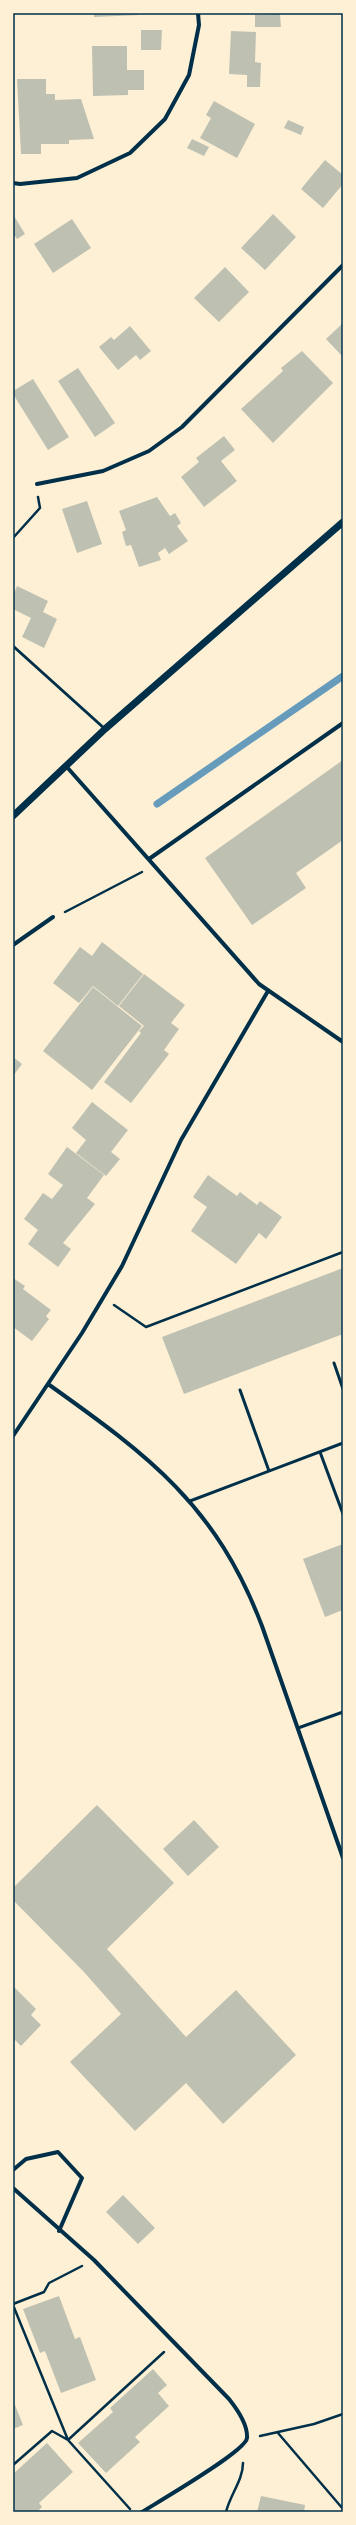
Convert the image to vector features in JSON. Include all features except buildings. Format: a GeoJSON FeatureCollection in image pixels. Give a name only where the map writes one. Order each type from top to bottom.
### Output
{"type":"FeatureCollection","features":[{"type":"Feature","properties":{"kind":"street"},"geometry":{"type":"LineString","coordinates":[[13,183],[20,184],[77,178],[130,153],[165,119],[189,75],[199,25],[198,13]]}},
{"type":"Feature","properties":{"kind":"street"},"geometry":{"type":"LineString","coordinates":[[37,484],[103,471],[149,451],[182,427],[343,265]]}},
{"type":"Feature","properties":{"kind":"street"},"geometry":{"type":"LineString","coordinates":[[13,816],[104,729],[343,522]]}},
{"type":"Feature","properties":{"kind":"street"},"geometry":{"type":"LineString","coordinates":[[149,859],[343,723]]}},
{"type":"Feature","properties":{"kind":"street"},"geometry":{"type":"LineString","coordinates":[[66,766],[235,959],[268,991],[343,1042]]}},
{"type":"Feature","properties":{"kind":"street"},"geometry":{"type":"LineString","coordinates":[[13,946],[54,917]]}},
{"type":"Feature","properties":{"kind":"street"},"geometry":{"type":"LineString","coordinates":[[13,1436],[104,1298],[135,1239],[181,1140],[268,991]]}},
{"type":"Feature","properties":{"kind":"street"},"geometry":{"type":"LineString","coordinates":[[48,1384],[145,1456],[190,1501],[227,1551],[247,1589],[298,1728],[343,1858]]}},
{"type":"Feature","properties":{"kind":"street"},"geometry":{"type":"LineString","coordinates":[[13,2170],[26,2159],[58,2152],[82,2178],[59,2231]]}},
{"type":"Feature","properties":{"kind":"street"},"geometry":{"type":"LineString","coordinates":[[13,2188],[59,2231],[94,2260],[238,2410],[248,2437],[240,2448],[142,2512]]}},
{"type":"Feature","properties":{"kind":"lane"},"geometry":{"type":"LineString","coordinates":[[13,646],[104,729]]}},
{"type":"Feature","properties":{"kind":"lane"},"geometry":{"type":"LineString","coordinates":[[334,1363],[343,1389]]}},
{"type":"Feature","properties":{"kind":"lane"},"geometry":{"type":"LineString","coordinates":[[240,1390],[269,1471]]}},
{"type":"Feature","properties":{"kind":"lane"},"geometry":{"type":"LineString","coordinates":[[190,1501],[343,1443]]}},
{"type":"Feature","properties":{"kind":"lane"},"geometry":{"type":"LineString","coordinates":[[320,1452],[343,1514]]}},
{"type":"Feature","properties":{"kind":"lane"},"geometry":{"type":"LineString","coordinates":[[298,1728],[343,1712]]}},
{"type":"Feature","properties":{"kind":"path"},"geometry":{"type":"LineString","coordinates":[[13,538],[40,508],[37,484]]}},
{"type":"Feature","properties":{"kind":"path"},"geometry":{"type":"LineString","coordinates":[[54,917],[155,866]]}},
{"type":"Feature","properties":{"kind":"path"},"geometry":{"type":"LineString","coordinates":[[104,1298],[146,1327],[343,1252]]}},
{"type":"Feature","properties":{"kind":"path"},"geometry":{"type":"LineString","coordinates":[[68,2440],[13,2305],[44,2292],[49,2283],[94,2260]]}},
{"type":"Feature","properties":{"kind":"path"},"geometry":{"type":"LineString","coordinates":[[68,2440],[174,2342]]}},
{"type":"Feature","properties":{"kind":"path"},"geometry":{"type":"LineString","coordinates":[[248,2437],[314,2424],[343,2414]]}},
{"type":"Feature","properties":{"kind":"path"},"geometry":{"type":"LineString","coordinates":[[13,2465],[52,2431],[68,2440],[133,2512]]}},
{"type":"Feature","properties":{"kind":"path"},"geometry":{"type":"LineString","coordinates":[[278,2432],[343,2509]]}},
{"type":"Feature","properties":{"kind":"path"},"geometry":{"type":"LineString","coordinates":[[226,2512],[228,2499],[243,2471],[240,2448]]}},
{"type":"Feature","properties":{"kind":"waterway"},"geometry":{"type":"LineString","coordinates":[[157,804],[343,676]]}}]}
